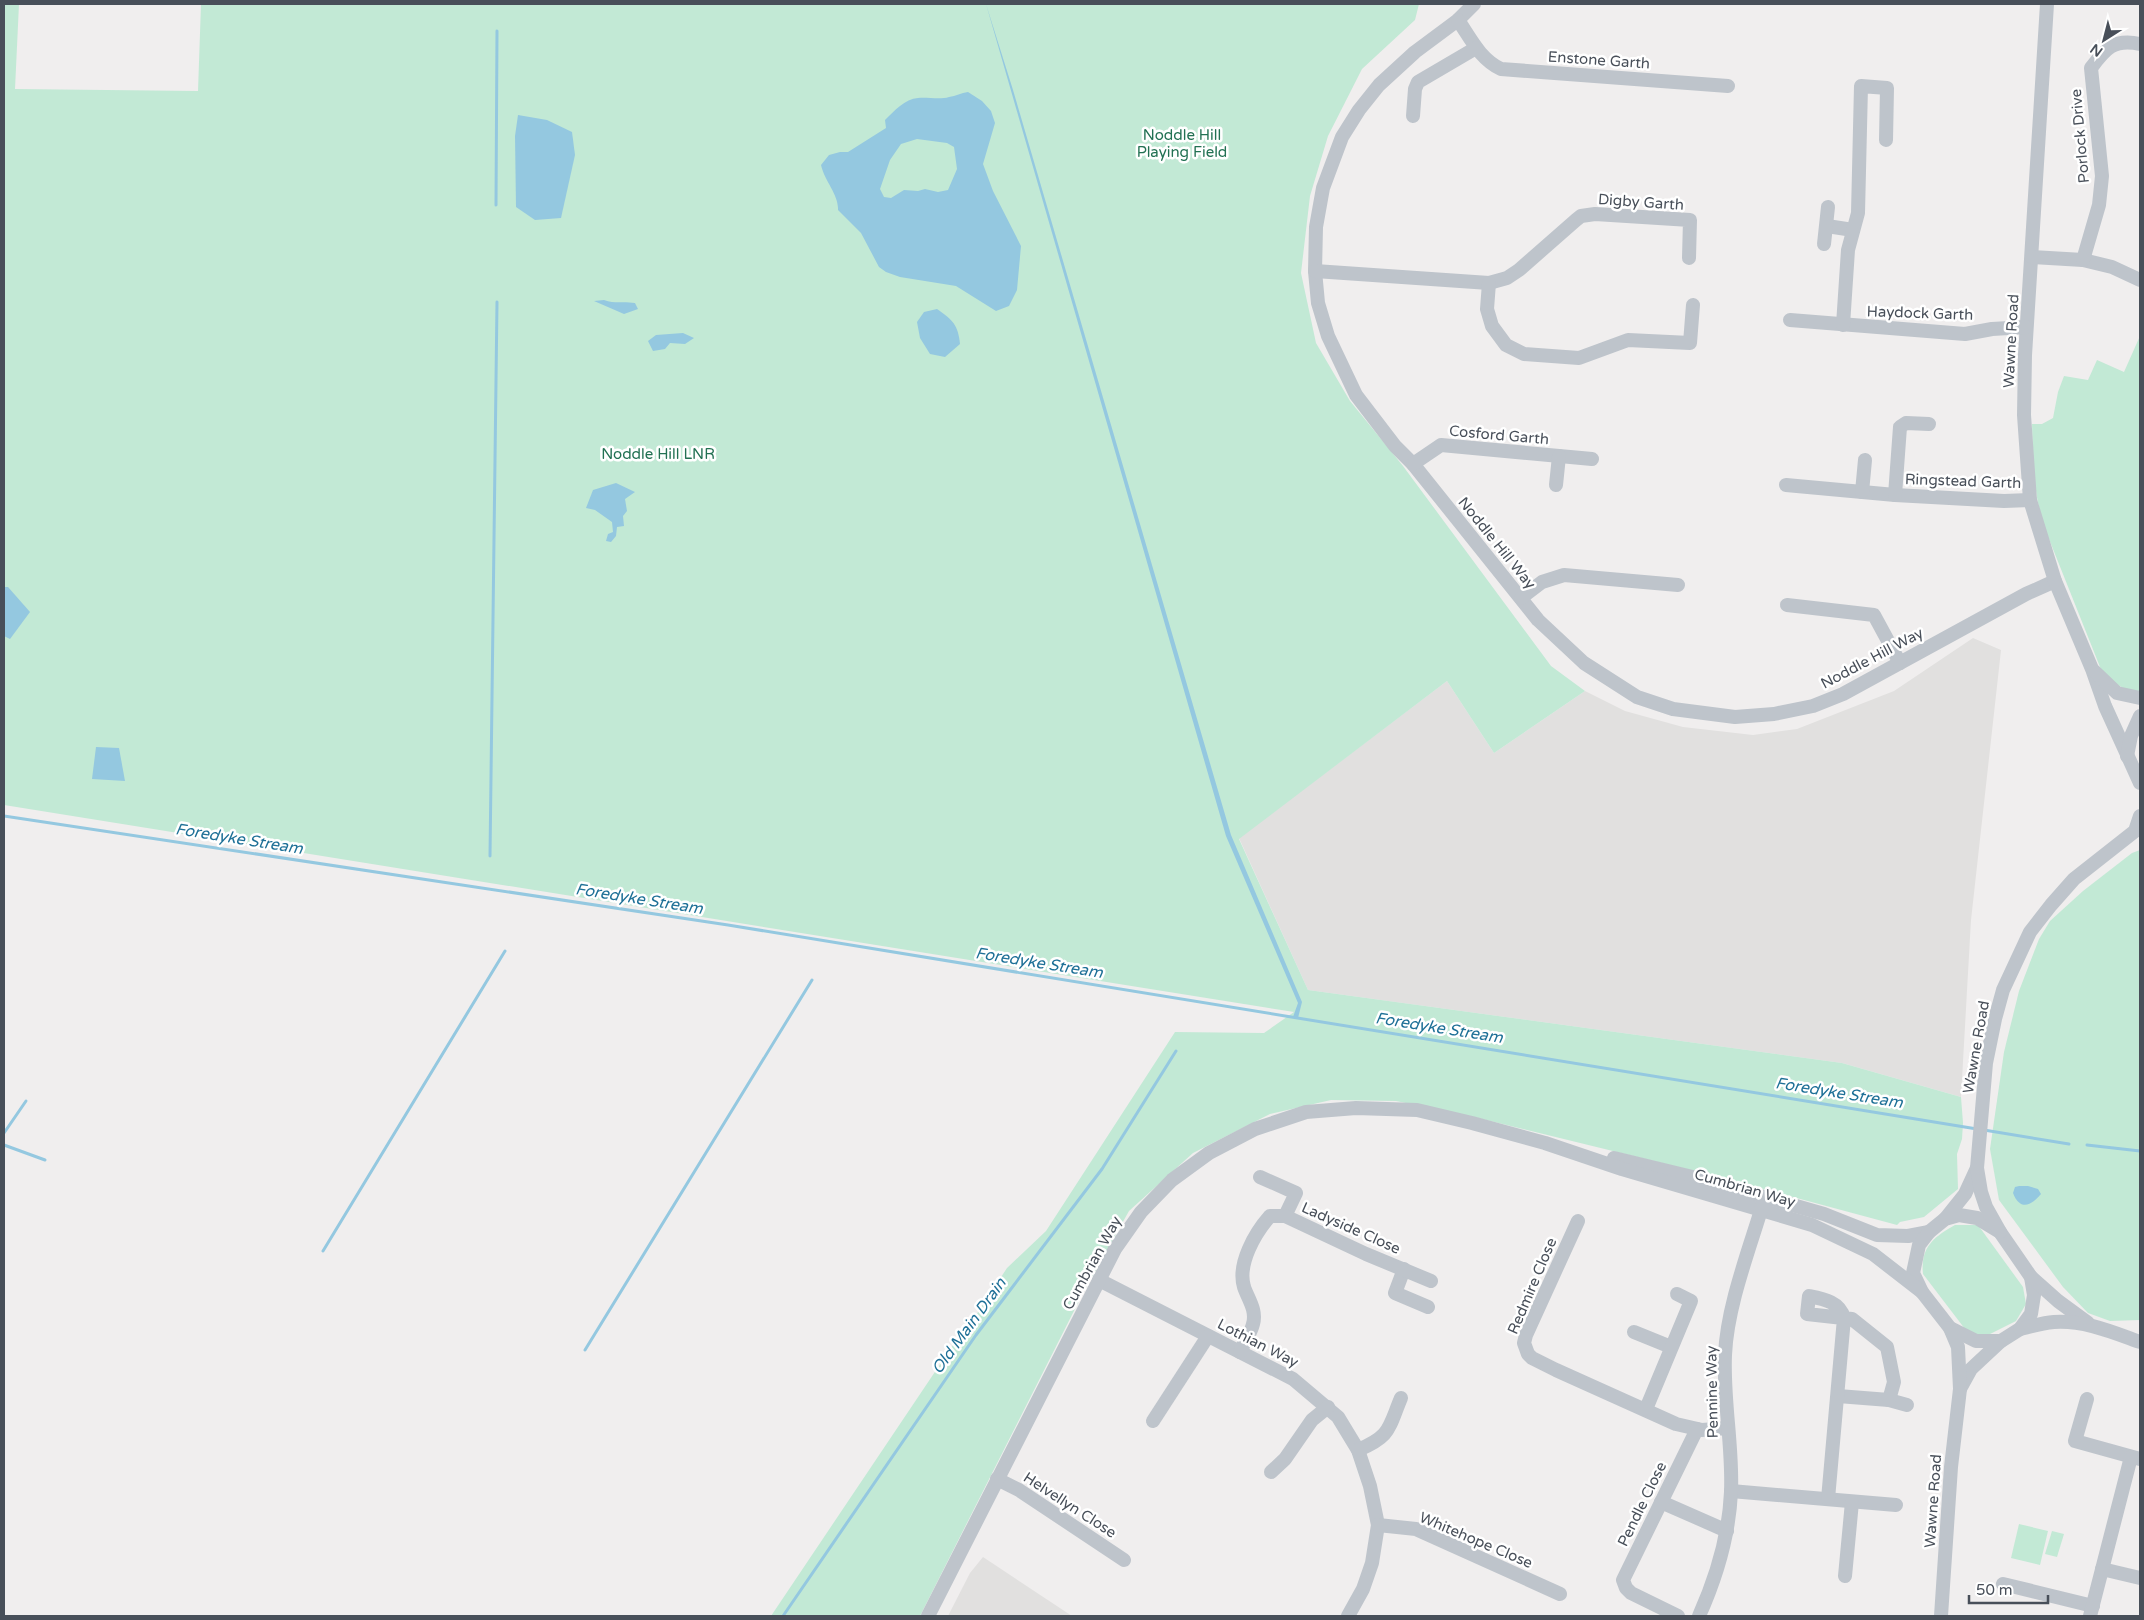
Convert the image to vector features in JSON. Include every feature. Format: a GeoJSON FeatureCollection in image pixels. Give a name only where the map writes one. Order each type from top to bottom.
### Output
{"type":"FeatureCollection","features":[{"type":"Feature","properties":{"kind":"street","name":"Noddle Hill Way"},"geometry":{"type":"LineString","coordinates":[[1474,4],[1458,20],[1415,52],[1379,85],[1359,110],[1342,137],[1323,188],[1316,227],[1315,271],[1318,303],[1328,336],[1356,395],[1395,446],[1413,464],[1538,620],[1584,663],[1637,697],[1673,708],[1706,715],[1735,717],[1774,714],[1814,706],[1843,694],[2026,594],[2055,581]]}},
{"type":"Feature","properties":{"kind":"street","name":"Wawne Road"},"geometry":{"type":"LineString","coordinates":[[2047,4],[2026,328],[2024,415],[2030,500],[2055,581],[2092,669],[2105,706],[2140,785]]}},
{"type":"Feature","properties":{"kind":"street","name":"Enstone Garth"},"geometry":{"type":"LineString","coordinates":[[1458,20],[1476,48],[1490,64],[1501,69],[1728,86]]}},
{"type":"Feature","properties":{"kind":"street","name":"Porlock Drive"},"geometry":{"type":"LineString","coordinates":[[2082,260],[2099,205],[2102,176],[2091,68],[2104,51],[2118,42],[2140,44]]}},
{"type":"Feature","properties":{"kind":"street"},"geometry":{"type":"LineString","coordinates":[[1413,116],[1415,89],[1418,82],[1476,48]]}},
{"type":"Feature","properties":{"kind":"street"},"geometry":{"type":"LineString","coordinates":[[1843,325],[1848,250],[1858,213],[1861,86],[1887,88],[1886,140]]}},
{"type":"Feature","properties":{"kind":"street"},"geometry":{"type":"LineString","coordinates":[[1824,244],[1828,207]]}},
{"type":"Feature","properties":{"kind":"street","name":"Digby Garth"},"geometry":{"type":"LineString","coordinates":[[1315,271],[1489,284],[1508,278],[1576,220],[1588,214],[1690,220],[1690,258]]}},
{"type":"Feature","properties":{"kind":"street"},"geometry":{"type":"LineString","coordinates":[[1827,226],[1853,230]]}},
{"type":"Feature","properties":{"kind":"street"},"geometry":{"type":"LineString","coordinates":[[2032,257],[2082,260],[2112,267],[2140,280]]}},
{"type":"Feature","properties":{"kind":"street"},"geometry":{"type":"LineString","coordinates":[[1489,284],[1487,309],[1492,326],[1506,345],[1524,354],[1579,358],[1628,340],[1690,343],[1694,305]]}},
{"type":"Feature","properties":{"kind":"street","name":"Haydock Garth"},"geometry":{"type":"LineString","coordinates":[[1790,320],[1964,334],[1992,329],[2026,328]]}},
{"type":"Feature","properties":{"kind":"street","name":"Ringstead Garth"},"geometry":{"type":"LineString","coordinates":[[1894,495],[1900,427],[1906,423],[1929,424]]}},
{"type":"Feature","properties":{"kind":"street","name":"Cosford Garth"},"geometry":{"type":"LineString","coordinates":[[1413,464],[1441,446],[1592,459]]}},
{"type":"Feature","properties":{"kind":"street","name":"Cosford Garth"},"geometry":{"type":"LineString","coordinates":[[1556,485],[1558,456]]}},
{"type":"Feature","properties":{"kind":"street"},"geometry":{"type":"LineString","coordinates":[[1862,492],[1865,460]]}},
{"type":"Feature","properties":{"kind":"street","name":"Ringstead Garth"},"geometry":{"type":"LineString","coordinates":[[1786,485],[1894,495],[2030,500]]}},
{"type":"Feature","properties":{"kind":"street"},"geometry":{"type":"LineString","coordinates":[[1521,598],[1542,582],[1564,575],[1678,586]]}},
{"type":"Feature","properties":{"kind":"street"},"geometry":{"type":"LineString","coordinates":[[1787,604],[1874,615],[1900,663]]}},
{"type":"Feature","properties":{"kind":"street","name":"Wawne Road"},"geometry":{"type":"LineString","coordinates":[[2092,669],[2117,693],[2140,698]]}},
{"type":"Feature","properties":{"kind":"street"},"geometry":{"type":"LineString","coordinates":[[2127,756],[2131,736],[2140,716]]}},
{"type":"Feature","properties":{"kind":"street","name":"Wawne Road"},"geometry":{"type":"LineString","coordinates":[[2000,1232],[1986,1207],[1977,1168],[1986,1063],[1994,1019],[2003,990],[2030,932],[2074,880],[2135,831],[2140,816]]}},
{"type":"Feature","properties":{"kind":"street","name":"Wawne Road"},"geometry":{"type":"LineString","coordinates":[[2109,852],[2140,839]]}},
{"type":"Feature","properties":{"kind":"street","name":"Cumbrian Way"},"geometry":{"type":"LineString","coordinates":[[928,1616],[1115,1249],[1141,1212],[1172,1180],[1209,1153],[1255,1129],[1306,1112],[1356,1108],[1417,1110],[1545,1143],[1626,1160],[1763,1203],[1873,1254],[1922,1292]]}},
{"type":"Feature","properties":{"kind":"street","name":"Wawne Road"},"geometry":{"type":"LineString","coordinates":[[1945,1219],[1964,1194],[1977,1168]]}},
{"type":"Feature","properties":{"kind":"street","name":"Ladyside Close"},"geometry":{"type":"LineString","coordinates":[[1260,1177],[1296,1193],[1285,1216]]}},
{"type":"Feature","properties":{"kind":"street","name":"Cumbrian Way"},"geometry":{"type":"LineString","coordinates":[[1763,1203],[1824,1214],[1877,1235],[1908,1236],[1929,1232]]}},
{"type":"Feature","properties":{"kind":"street","name":"Pennine Way"},"geometry":{"type":"LineString","coordinates":[[1699,1616],[1718,1569],[1727,1531],[1731,1491],[1725,1354],[1732,1310],[1763,1203]]}},
{"type":"Feature","properties":{"kind":"street"},"geometry":{"type":"LineString","coordinates":[[2090,1325],[2058,1301],[2031,1276],[2000,1232],[1977,1218],[1959,1215],[1945,1219],[1929,1232],[1918,1245],[1913,1273],[1922,1292],[1950,1328],[1976,1341],[2001,1341],[2020,1329],[2052,1322],[2072,1322],[2090,1325],[2140,1342]]}},
{"type":"Feature","properties":{"kind":"street","name":"Ladyside Close"},"geometry":{"type":"LineString","coordinates":[[1240,1352],[1254,1324],[1254,1308],[1244,1286],[1242,1272],[1248,1252],[1262,1224],[1270,1216],[1285,1216],[1366,1254],[1431,1281]]}},
{"type":"Feature","properties":{"kind":"street","name":"Redmire Close"},"geometry":{"type":"LineString","coordinates":[[1578,1221],[1526,1335],[1525,1349],[1538,1362],[1676,1424],[1697,1429],[1728,1428]]}},
{"type":"Feature","properties":{"kind":"street","name":"Ladyside Close"},"geometry":{"type":"LineString","coordinates":[[1404,1269],[1395,1293],[1428,1307]]}},
{"type":"Feature","properties":{"kind":"street"},"geometry":{"type":"LineString","coordinates":[[2020,1329],[2031,1314],[2034,1295],[2031,1276]]}},
{"type":"Feature","properties":{"kind":"street","name":"Lothian Way"},"geometry":{"type":"LineString","coordinates":[[1099,1280],[1293,1379],[1328,1407],[1338,1418],[1358,1450],[1370,1486],[1378,1525],[1372,1563],[1363,1589],[1348,1616]]}},
{"type":"Feature","properties":{"kind":"street"},"geometry":{"type":"LineString","coordinates":[[1646,1409],[1691,1301],[1677,1294]]}},
{"type":"Feature","properties":{"kind":"street"},"geometry":{"type":"LineString","coordinates":[[1828,1499],[1844,1318],[1852,1319],[1887,1348],[1894,1382],[1889,1400]]}},
{"type":"Feature","properties":{"kind":"street","name":"Wawne Road"},"geometry":{"type":"LineString","coordinates":[[1941,1616],[1951,1467],[1960,1389],[1958,1347],[1950,1328]]}},
{"type":"Feature","properties":{"kind":"street"},"geometry":{"type":"LineString","coordinates":[[1634,1332],[1672,1347]]}},
{"type":"Feature","properties":{"kind":"street"},"geometry":{"type":"LineString","coordinates":[[1153,1422],[1208,1336]]}},
{"type":"Feature","properties":{"kind":"street","name":"Wawne Road"},"geometry":{"type":"LineString","coordinates":[[1960,1389],[1971,1369],[2001,1341]]}},
{"type":"Feature","properties":{"kind":"street"},"geometry":{"type":"LineString","coordinates":[[1838,1396],[1889,1400],[1907,1404]]}},
{"type":"Feature","properties":{"kind":"street"},"geometry":{"type":"LineString","coordinates":[[1358,1450],[1377,1442],[1386,1433],[1401,1398]]}},
{"type":"Feature","properties":{"kind":"street"},"geometry":{"type":"LineString","coordinates":[[2003,1584],[2091,1611],[2136,1458],[2075,1442],[2088,1399]]}},
{"type":"Feature","properties":{"kind":"street"},"geometry":{"type":"LineString","coordinates":[[1271,1472],[1285,1459],[1312,1420],[1328,1407]]}},
{"type":"Feature","properties":{"kind":"street","name":"Pendle Close"},"geometry":{"type":"LineString","coordinates":[[1678,1616],[1632,1593],[1626,1588],[1624,1580],[1697,1429]]}},
{"type":"Feature","properties":{"kind":"street","name":"Helvellyn Close"},"geometry":{"type":"LineString","coordinates":[[997,1479],[1019,1490],[1124,1560]]}},
{"type":"Feature","properties":{"kind":"street"},"geometry":{"type":"LineString","coordinates":[[1731,1491],[1896,1505]]}},
{"type":"Feature","properties":{"kind":"street"},"geometry":{"type":"LineString","coordinates":[[1661,1502],[1727,1531]]}},
{"type":"Feature","properties":{"kind":"street"},"geometry":{"type":"LineString","coordinates":[[1845,1576],[1852,1502]]}},
{"type":"Feature","properties":{"kind":"street","name":"Whitehope Close"},"geometry":{"type":"LineString","coordinates":[[1378,1525],[1416,1529],[1560,1594]]}},
{"type":"Feature","properties":{"kind":"street"},"geometry":{"type":"LineString","coordinates":[[2102,1569],[2140,1578]]}},
{"type":"Feature","properties":{"kind":"shaded area"},"geometry":{"type":"Polygon","coordinates":[[[1973,638],[2001,650],[1971,920],[1961,1097],[1842,1063],[1308,990],[1239,838],[1447,681],[1494,753],[1585,691],[1625,711],[1683,727],[1753,735],[1797,729],[1894,691],[1973,638]]]}},
{"type":"Feature","properties":{"kind":"shaded area"},"geometry":{"type":"Polygon","coordinates":[[[983,1557],[1072,1616],[948,1616],[970,1573],[983,1557]]]}},
{"type":"Feature","properties":{"kind":"green space","name":"Noddle Hill LNR"},"geometry":{"type":"Polygon","coordinates":[[[4,4],[19,4],[15,89],[198,91],[201,4],[1419,4],[1415,20],[1362,69],[1328,136],[1310,196],[1301,273],[1316,343],[1350,401],[1403,466],[1551,666],[1585,691],[1494,753],[1447,681],[1239,839],[1308,990],[1842,1063],[1961,1097],[1963,1123],[1962,1139],[1957,1154],[1958,1189],[1924,1217],[1900,1222],[1897,1225],[1719,1177],[1470,1116],[1396,1101],[1331,1100],[1270,1114],[1193,1153],[1129,1211],[1083,1293],[920,1616],[771,1616],[1007,1268],[1046,1231],[1175,1032],[1264,1033],[1294,1012],[4,805],[4,4]]]}},
{"type":"Feature","properties":{"kind":"green space"},"geometry":{"type":"Polygon","coordinates":[[[2140,336],[2140,692],[2132,693],[2104,677],[2045,529],[2036,490],[2032,424],[2042,424],[2053,418],[2058,392],[2064,376],[2088,380],[2097,360],[2124,372],[2140,336]]]}},
{"type":"Feature","properties":{"kind":"green space"},"geometry":{"type":"Polygon","coordinates":[[[2140,850],[2140,1320],[2110,1321],[2088,1313],[2063,1287],[1999,1200],[1990,1149],[2004,1052],[2019,991],[2039,939],[2050,921],[2083,891],[2132,853],[2140,850]]]}},
{"type":"Feature","properties":{"kind":"green space"},"geometry":{"type":"Polygon","coordinates":[[[1955,1225],[1978,1225],[2023,1287],[2026,1304],[2016,1321],[1990,1334],[1978,1335],[1965,1329],[1923,1274],[1926,1250],[1935,1239],[1955,1225]]]}},
{"type":"Feature","properties":{"kind":"green space"},"geometry":{"type":"Polygon","coordinates":[[[2019,1524],[2048,1531],[2040,1565],[2011,1558],[2019,1524]]]}},
{"type":"Feature","properties":{"kind":"green space"},"geometry":{"type":"Polygon","coordinates":[[[2052,1531],[2064,1534],[2057,1557],[2045,1554],[2052,1531]]]}},
{"type":"Feature","properties":{"kind":"water"},"geometry":{"type":"Polygon","coordinates":[[[986,4],[1013,90],[1231,835],[1302,1002],[1298,1018],[1293,1017],[1298,1003],[1226,836],[986,4]]]}},
{"type":"Feature","properties":{"kind":"water"},"geometry":{"type":"Polygon","coordinates":[[[968,92],[982,101],[991,111],[995,123],[983,164],[993,191],[1021,246],[1017,290],[1009,306],[996,311],[956,286],[900,277],[886,272],[879,267],[861,233],[838,210],[838,204],[821,165],[829,155],[848,152],[886,128],[885,120],[900,106],[913,99],[945,98],[968,92]],[[917,139],[901,144],[890,160],[880,189],[884,197],[891,198],[904,190],[918,191],[925,189],[938,192],[948,190],[957,169],[954,147],[947,143],[917,139]]]}},
{"type":"Feature","properties":{"kind":"water"},"geometry":{"type":"Polygon","coordinates":[[[518,115],[547,120],[572,132],[575,155],[561,218],[535,220],[516,207],[515,136],[518,115]]]}},
{"type":"Feature","properties":{"kind":"water"},"geometry":{"type":"Polygon","coordinates":[[[594,301],[635,303],[638,309],[624,314],[594,301]]]}},
{"type":"Feature","properties":{"kind":"water"},"geometry":{"type":"Polygon","coordinates":[[[937,309],[954,324],[959,337],[960,344],[945,357],[930,354],[920,338],[917,322],[924,312],[937,309]]]}},
{"type":"Feature","properties":{"kind":"water"},"geometry":{"type":"Polygon","coordinates":[[[683,333],[694,338],[685,344],[670,343],[665,349],[653,351],[648,341],[656,335],[683,333]]]}},
{"type":"Feature","properties":{"kind":"water"},"geometry":{"type":"Polygon","coordinates":[[[616,483],[635,492],[625,499],[627,511],[623,516],[624,526],[617,527],[616,536],[611,542],[606,541],[608,534],[613,532],[612,522],[595,510],[586,508],[593,490],[616,483]]]}},
{"type":"Feature","properties":{"kind":"water"},"geometry":{"type":"Polygon","coordinates":[[[4,587],[8,587],[30,612],[10,639],[4,636],[4,587]]]}},
{"type":"Feature","properties":{"kind":"water"},"geometry":{"type":"Polygon","coordinates":[[[96,747],[119,748],[125,781],[92,779],[96,747]]]}},
{"type":"Feature","properties":{"kind":"water"},"geometry":{"type":"Polygon","coordinates":[[[2015,1187],[2038,1189],[2041,1194],[2030,1204],[2022,1204],[2013,1193],[2015,1187]]]}},
{"type":"Feature","properties":{"kind":"waterway"},"geometry":{"type":"LineString","coordinates":[[496,205],[497,31]]}},
{"type":"Feature","properties":{"kind":"waterway"},"geometry":{"type":"LineString","coordinates":[[490,856],[497,302]]}},
{"type":"Feature","properties":{"kind":"waterway","name":"Foredyke Stream"},"geometry":{"type":"LineString","coordinates":[[4,816],[728,925],[1977,1129]]}},
{"type":"Feature","properties":{"kind":"waterway"},"geometry":{"type":"LineString","coordinates":[[323,1251],[505,951]]}},
{"type":"Feature","properties":{"kind":"waterway"},"geometry":{"type":"LineString","coordinates":[[585,1350],[812,980]]}},
{"type":"Feature","properties":{"kind":"waterway","name":"Old Main Drain"},"geometry":{"type":"LineString","coordinates":[[783,1616],[976,1335],[1102,1169],[1176,1051]]}},
{"type":"Feature","properties":{"kind":"waterway"},"geometry":{"type":"LineString","coordinates":[[4,1133],[26,1101]]}},
{"type":"Feature","properties":{"kind":"waterway","name":"Foredyke Stream"},"geometry":{"type":"LineString","coordinates":[[1984,1130],[2069,1144]]}},
{"type":"Feature","properties":{"kind":"waterway"},"geometry":{"type":"LineString","coordinates":[[4,1145],[45,1160]]}},
{"type":"Feature","properties":{"kind":"waterway","name":"Foredyke Stream"},"geometry":{"type":"LineString","coordinates":[[2087,1145],[2140,1151]]}},
{"type":"Feature","properties":{"kind":"park label","name":"Noddle Hill Playing Field"},"geometry":{"type":"Point","coordinates":[1182,144]}}]}
